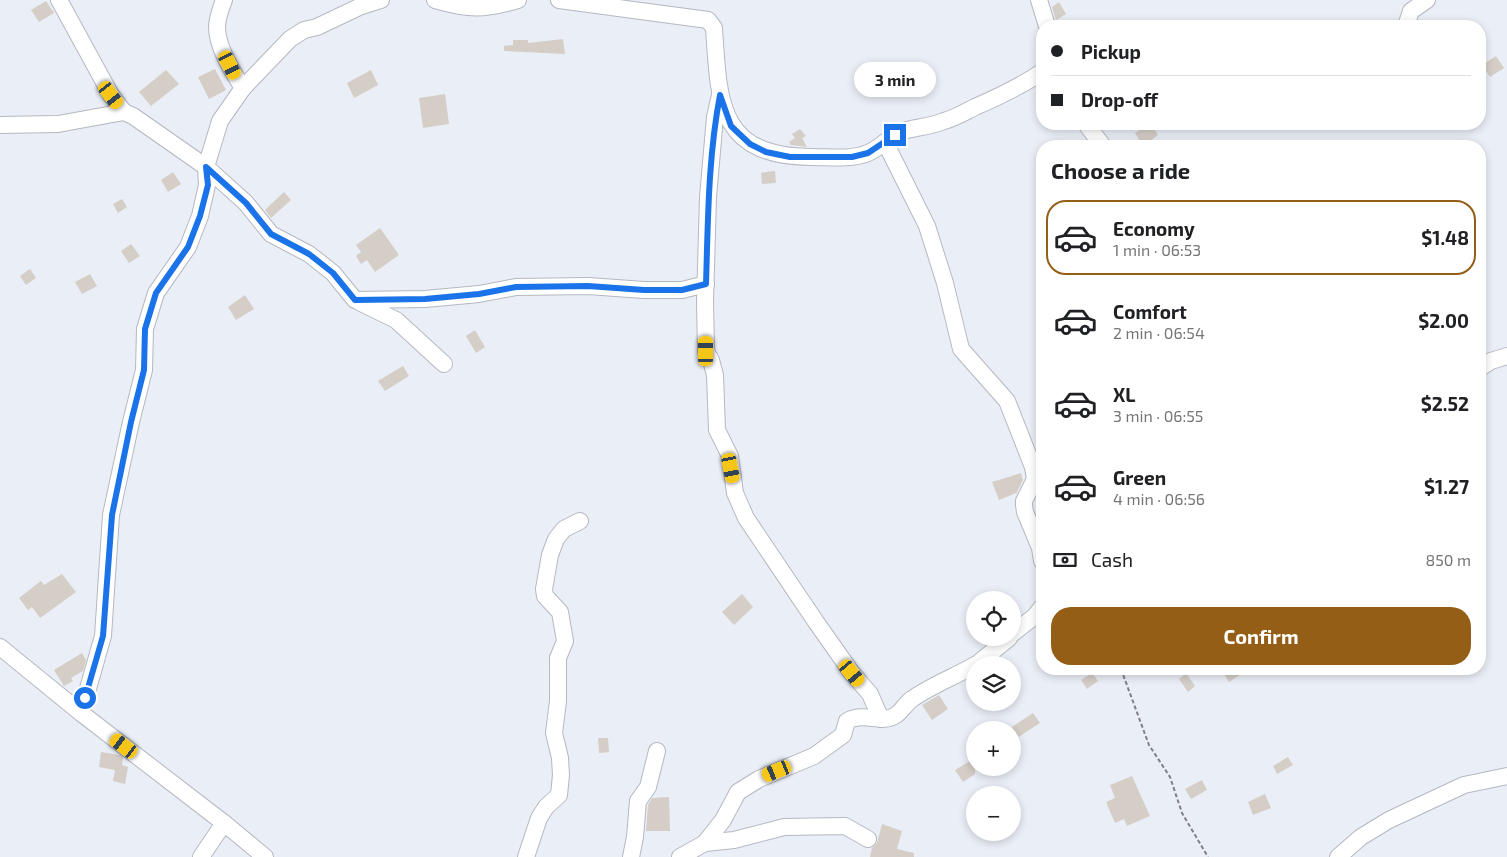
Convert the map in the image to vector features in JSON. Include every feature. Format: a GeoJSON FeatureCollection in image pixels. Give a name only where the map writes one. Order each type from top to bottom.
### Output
{"type":"FeatureCollection","features":[{"type":"Feature","properties":{"kind":"street"},"geometry":{"type":"LineString","coordinates":[[59,0],[111,95],[124,112],[133,116],[206,167],[246,203],[271,234],[309,254],[333,273],[355,300],[396,320],[444,364]]}},
{"type":"Feature","properties":{"kind":"street"},"geometry":{"type":"LineString","coordinates":[[224,0],[217,27],[220,44],[243,88]]}},
{"type":"Feature","properties":{"kind":"street"},"geometry":{"type":"LineString","coordinates":[[81,713],[103,636],[112,515],[144,370],[145,329],[156,293],[188,247],[200,216],[208,185],[206,167],[220,121],[243,88],[290,39],[304,30],[317,27],[359,7],[381,0]]}},
{"type":"Feature","properties":{"kind":"street"},"geometry":{"type":"LineString","coordinates":[[435,0],[462,8],[480,8],[518,0]]}},
{"type":"Feature","properties":{"kind":"street"},"geometry":{"type":"LineString","coordinates":[[559,0],[708,20],[714,28],[720,95],[731,126],[750,144],[766,152],[790,157],[852,157],[868,153],[895,135],[906,130],[946,121],[1027,83],[1036,76]]}},
{"type":"Feature","properties":{"kind":"street"},"geometry":{"type":"LineString","coordinates":[[1040,0],[1045,20]]}},
{"type":"Feature","properties":{"kind":"street"},"geometry":{"type":"LineString","coordinates":[[1408,20],[1411,11],[1427,0]]}},
{"type":"Feature","properties":{"kind":"street"},"geometry":{"type":"LineString","coordinates":[[720,95],[715,117],[708,197],[705,301],[706,351],[711,360],[715,375],[717,430],[730,456],[735,493],[746,518],[816,622],[852,673],[870,694],[881,719]]}},
{"type":"Feature","properties":{"kind":"street"},"geometry":{"type":"LineString","coordinates":[[0,125],[58,124],[124,112]]}},
{"type":"Feature","properties":{"kind":"street"},"geometry":{"type":"LineString","coordinates":[[1091,130],[1098,140]]}},
{"type":"Feature","properties":{"kind":"street"},"geometry":{"type":"LineString","coordinates":[[885,142],[927,226],[961,349],[1007,401],[1033,467],[1035,479],[1026,495],[1024,505],[1036,537]]}},
{"type":"Feature","properties":{"kind":"street"},"geometry":{"type":"LineString","coordinates":[[355,300],[425,299],[479,294],[516,287],[588,286],[644,290],[682,290],[706,284]]}},
{"type":"Feature","properties":{"kind":"street"},"geometry":{"type":"LineString","coordinates":[[1486,364],[1507,356]]}},
{"type":"Feature","properties":{"kind":"street"},"geometry":{"type":"LineString","coordinates":[[526,857],[539,818],[546,807],[559,794],[561,775],[560,758],[554,733],[558,701],[557,666],[565,641],[560,612],[545,596],[544,589],[550,555],[556,539],[564,529],[580,521]]}},
{"type":"Feature","properties":{"kind":"street"},"geometry":{"type":"LineString","coordinates":[[1021,627],[1036,615]]}},
{"type":"Feature","properties":{"kind":"street"},"geometry":{"type":"LineString","coordinates":[[986,656],[999,646]]}},
{"type":"Feature","properties":{"kind":"street"},"geometry":{"type":"LineString","coordinates":[[0,647],[81,713],[224,823],[264,857]]}},
{"type":"Feature","properties":{"kind":"street"},"geometry":{"type":"LineString","coordinates":[[680,857],[705,843],[723,820],[738,792],[759,779],[814,756],[843,734],[847,721],[855,716],[881,719],[895,716],[910,700],[966,670]]}},
{"type":"Feature","properties":{"kind":"street"},"geometry":{"type":"LineString","coordinates":[[631,857],[638,802],[648,787],[657,751]]}},
{"type":"Feature","properties":{"kind":"street"},"geometry":{"type":"LineString","coordinates":[[1338,857],[1361,837],[1389,820],[1464,785],[1507,776]]}},
{"type":"Feature","properties":{"kind":"street"},"geometry":{"type":"LineString","coordinates":[[201,857],[224,823]]}},
{"type":"Feature","properties":{"kind":"street"},"geometry":{"type":"LineString","coordinates":[[705,843],[734,840],[784,827],[845,826],[868,839]]}},
{"type":"Feature","properties":{"kind":"path"},"geometry":{"type":"LineString","coordinates":[[1123,675],[1149,745],[1170,777],[1182,813],[1208,857]]}},
{"type":"Feature","properties":{"kind":"building"},"geometry":{"type":"Polygon","coordinates":[[[46,1],[54,13],[39,22],[31,10],[46,1]]]}},
{"type":"Feature","properties":{"kind":"building"},"geometry":{"type":"Polygon","coordinates":[[[1059,2],[1066,14],[1056,20],[1052,7],[1059,2]]]}},
{"type":"Feature","properties":{"kind":"building"},"geometry":{"type":"Polygon","coordinates":[[[563,39],[565,54],[504,51],[504,46],[513,45],[513,40],[528,40],[528,43],[563,39]]]}},
{"type":"Feature","properties":{"kind":"building"},"geometry":{"type":"Polygon","coordinates":[[[1496,56],[1504,68],[1490,77],[1486,71],[1486,62],[1496,56]]]}},
{"type":"Feature","properties":{"kind":"building"},"geometry":{"type":"Polygon","coordinates":[[[215,69],[226,90],[209,99],[198,77],[215,69]]]}},
{"type":"Feature","properties":{"kind":"building"},"geometry":{"type":"Polygon","coordinates":[[[166,70],[179,84],[151,106],[139,92],[166,70]]]}},
{"type":"Feature","properties":{"kind":"building"},"geometry":{"type":"Polygon","coordinates":[[[371,70],[378,85],[354,98],[347,83],[371,70]]]}},
{"type":"Feature","properties":{"kind":"building"},"geometry":{"type":"Polygon","coordinates":[[[445,94],[449,124],[423,128],[419,98],[445,94]]]}},
{"type":"Feature","properties":{"kind":"building"},"geometry":{"type":"Polygon","coordinates":[[[800,129],[806,136],[802,138],[807,147],[791,145],[789,142],[795,138],[792,134],[800,129]]]}},
{"type":"Feature","properties":{"kind":"building"},"geometry":{"type":"Polygon","coordinates":[[[1140,130],[1155,130],[1158,135],[1151,140],[1139,140],[1135,133],[1140,130]]]}},
{"type":"Feature","properties":{"kind":"building"},"geometry":{"type":"Polygon","coordinates":[[[775,171],[776,183],[762,184],[761,173],[775,171]]]}},
{"type":"Feature","properties":{"kind":"building"},"geometry":{"type":"Polygon","coordinates":[[[173,172],[181,184],[168,192],[161,180],[173,172]]]}},
{"type":"Feature","properties":{"kind":"building"},"geometry":{"type":"Polygon","coordinates":[[[284,192],[291,200],[271,218],[265,210],[284,192]]]}},
{"type":"Feature","properties":{"kind":"building"},"geometry":{"type":"Polygon","coordinates":[[[122,199],[127,207],[118,213],[113,204],[122,199]]]}},
{"type":"Feature","properties":{"kind":"building"},"geometry":{"type":"Polygon","coordinates":[[[380,228],[399,255],[375,272],[367,260],[361,264],[356,256],[361,252],[356,245],[380,228]]]}},
{"type":"Feature","properties":{"kind":"building"},"geometry":{"type":"Polygon","coordinates":[[[131,244],[140,256],[129,263],[121,251],[131,244]]]}},
{"type":"Feature","properties":{"kind":"building"},"geometry":{"type":"Polygon","coordinates":[[[30,269],[36,278],[26,285],[20,276],[30,269]]]}},
{"type":"Feature","properties":{"kind":"building"},"geometry":{"type":"Polygon","coordinates":[[[90,274],[97,286],[82,294],[75,282],[90,274]]]}},
{"type":"Feature","properties":{"kind":"building"},"geometry":{"type":"Polygon","coordinates":[[[245,295],[254,309],[236,320],[228,307],[245,295]]]}},
{"type":"Feature","properties":{"kind":"building"},"geometry":{"type":"Polygon","coordinates":[[[475,330],[485,347],[476,353],[466,336],[475,330]]]}},
{"type":"Feature","properties":{"kind":"building"},"geometry":{"type":"Polygon","coordinates":[[[403,366],[409,376],[385,391],[378,381],[403,366]]]}},
{"type":"Feature","properties":{"kind":"building"},"geometry":{"type":"Polygon","coordinates":[[[1021,473],[1023,480],[1016,494],[999,500],[992,482],[1021,473]]]}},
{"type":"Feature","properties":{"kind":"building"},"geometry":{"type":"Polygon","coordinates":[[[62,574],[76,592],[40,618],[32,607],[28,610],[19,598],[41,581],[44,585],[62,574]]]}},
{"type":"Feature","properties":{"kind":"building"},"geometry":{"type":"Polygon","coordinates":[[[742,594],[753,607],[734,625],[722,612],[742,594]]]}},
{"type":"Feature","properties":{"kind":"building"},"geometry":{"type":"Polygon","coordinates":[[[82,653],[86,660],[83,671],[71,678],[73,681],[64,686],[54,670],[82,653]]]}},
{"type":"Feature","properties":{"kind":"building"},"geometry":{"type":"Polygon","coordinates":[[[1089,675],[1094,675],[1098,681],[1087,689],[1081,680],[1089,675]]]}},
{"type":"Feature","properties":{"kind":"building"},"geometry":{"type":"Polygon","coordinates":[[[1184,675],[1187,675],[1195,686],[1188,692],[1179,679],[1184,675]]]}},
{"type":"Feature","properties":{"kind":"building"},"geometry":{"type":"Polygon","coordinates":[[[1225,675],[1240,675],[1229,682],[1225,675]]]}},
{"type":"Feature","properties":{"kind":"building"},"geometry":{"type":"Polygon","coordinates":[[[939,695],[948,709],[932,720],[922,705],[939,695]]]}},
{"type":"Feature","properties":{"kind":"building"},"geometry":{"type":"Polygon","coordinates":[[[1033,713],[1040,723],[1021,735],[1021,721],[1033,713]]]}},
{"type":"Feature","properties":{"kind":"building"},"geometry":{"type":"Polygon","coordinates":[[[598,738],[608,738],[609,752],[599,753],[598,738]]]}},
{"type":"Feature","properties":{"kind":"building"},"geometry":{"type":"Polygon","coordinates":[[[101,752],[120,755],[123,758],[122,765],[128,767],[125,784],[113,781],[115,770],[99,767],[101,752]]]}},
{"type":"Feature","properties":{"kind":"building"},"geometry":{"type":"Polygon","coordinates":[[[1288,757],[1293,765],[1277,774],[1273,766],[1288,757]]]}},
{"type":"Feature","properties":{"kind":"building"},"geometry":{"type":"Polygon","coordinates":[[[966,763],[966,776],[972,776],[963,782],[955,770],[966,763]]]}},
{"type":"Feature","properties":{"kind":"building"},"geometry":{"type":"Polygon","coordinates":[[[1132,776],[1150,816],[1127,826],[1124,819],[1115,823],[1106,802],[1115,798],[1110,785],[1132,776]]]}},
{"type":"Feature","properties":{"kind":"building"},"geometry":{"type":"Polygon","coordinates":[[[1202,780],[1207,790],[1191,799],[1185,789],[1202,780]]]}},
{"type":"Feature","properties":{"kind":"building"},"geometry":{"type":"Polygon","coordinates":[[[1265,794],[1271,808],[1253,815],[1248,802],[1265,794]]]}},
{"type":"Feature","properties":{"kind":"building"},"geometry":{"type":"Polygon","coordinates":[[[669,797],[670,831],[646,831],[648,805],[652,798],[669,797]]]}},
{"type":"Feature","properties":{"kind":"building"},"geometry":{"type":"Polygon","coordinates":[[[882,824],[902,831],[897,849],[914,853],[914,857],[870,857],[872,848],[877,843],[882,824]]]}},
{"type":"Feature","properties":{"kind":"route"},"geometry":{"type":"LineString","coordinates":[[85,698],[103,636],[112,515],[144,370],[145,329],[156,293],[188,247],[200,216],[208,185],[206,167],[246,203],[271,234],[309,254],[333,273],[355,300],[425,299],[479,294],[516,287],[588,286],[644,290],[682,290],[706,284],[708,197],[715,117],[720,95],[731,126],[750,144],[766,152],[790,157],[852,157],[868,153],[895,135]]}}]}
